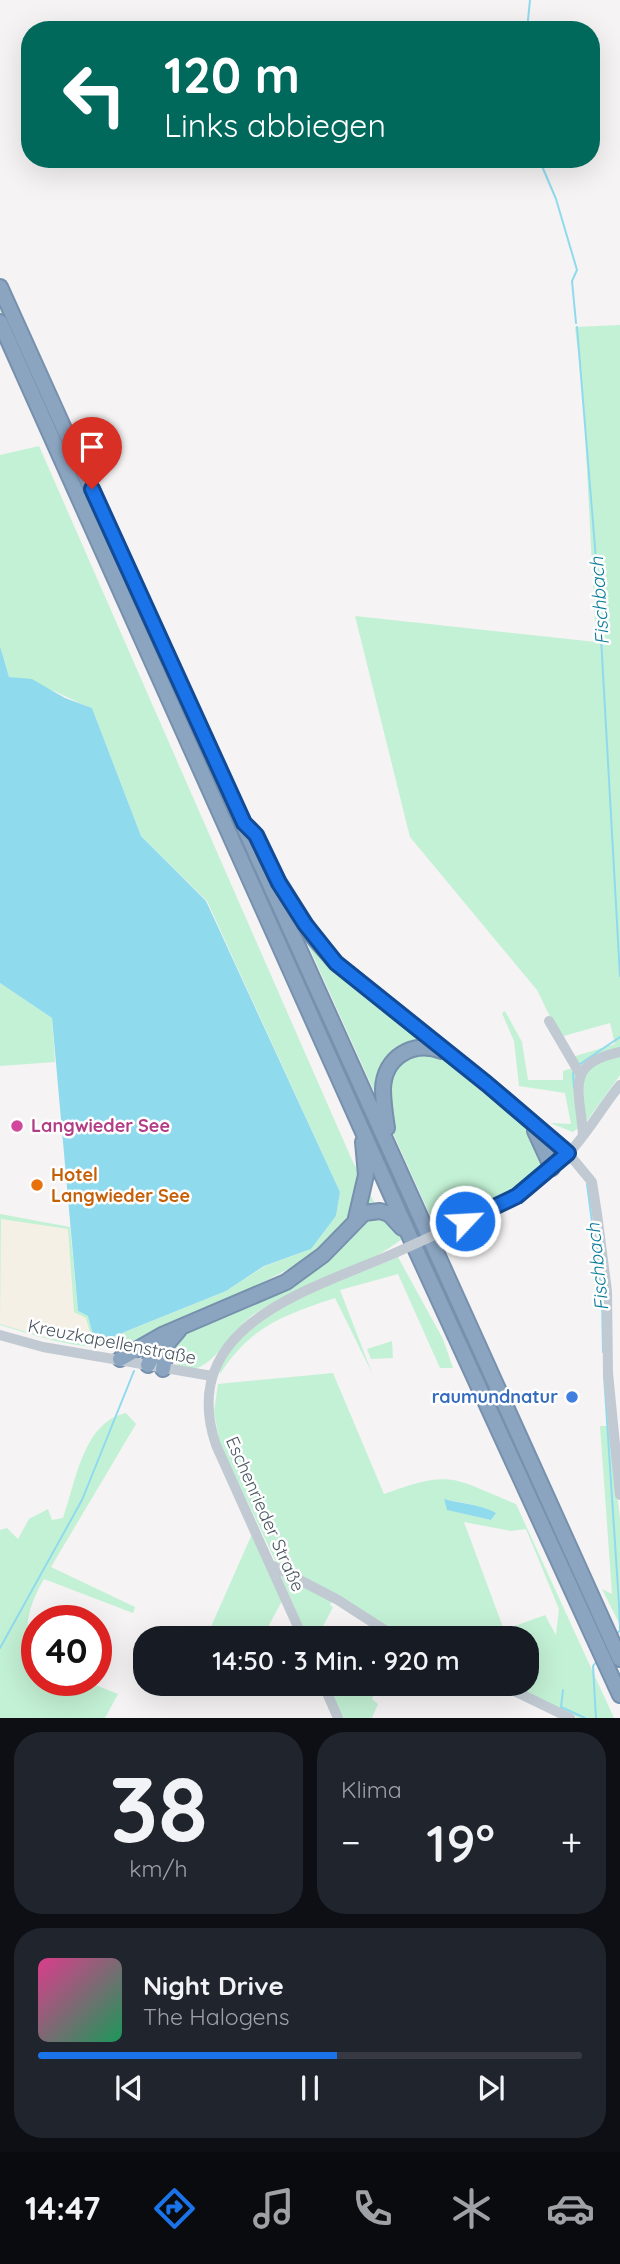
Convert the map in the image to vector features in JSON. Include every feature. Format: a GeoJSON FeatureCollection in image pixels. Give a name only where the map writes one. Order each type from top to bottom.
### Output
{"type":"FeatureCollection","features":[{"type":"Feature","properties":{"kind":"highway"},"geometry":{"type":"LineString","coordinates":[[0,287],[388,1140],[607,1648],[620,1695]]}},
{"type":"Feature","properties":{"kind":"highway"},"geometry":{"type":"LineString","coordinates":[[0,322],[410,1237],[607,1648],[620,1659]]}},
{"type":"Feature","properties":{"kind":"highway"},"geometry":{"type":"LineString","coordinates":[[244,823],[256,835],[279,883],[314,938],[336,963],[568,1153]]}},
{"type":"Feature","properties":{"kind":"highway"},"geometry":{"type":"LineString","coordinates":[[388,1140],[383,1089],[390,1065],[400,1055],[414,1048],[428,1048],[450,1055]]}},
{"type":"Feature","properties":{"kind":"highway"},"geometry":{"type":"LineString","coordinates":[[356,1218],[366,1175],[361,1126]]}},
{"type":"Feature","properties":{"kind":"highway"},"geometry":{"type":"LineString","coordinates":[[533,1126],[552,1168]]}},
{"type":"Feature","properties":{"kind":"highway"},"geometry":{"type":"LineString","coordinates":[[120,1359],[162,1335],[286,1282],[323,1255],[356,1218],[364,1213],[380,1211],[396,1220],[410,1237]]}},
{"type":"Feature","properties":{"kind":"highway"},"geometry":{"type":"LineString","coordinates":[[163,1369],[167,1345],[179,1329]]}},
{"type":"Feature","properties":{"kind":"highway"},"geometry":{"type":"LineString","coordinates":[[148,1365],[162,1335]]}},
{"type":"Feature","properties":{"kind":"street"},"geometry":{"type":"LineString","coordinates":[[549,1021],[580,1074],[583,1136]]}},
{"type":"Feature","properties":{"kind":"street"},"geometry":{"type":"LineString","coordinates":[[580,1074],[587,1063],[620,1052]]}},
{"type":"Feature","properties":{"kind":"street"},"geometry":{"type":"LineString","coordinates":[[552,1168],[583,1136],[620,1085]]}},
{"type":"Feature","properties":{"kind":"street"},"geometry":{"type":"LineString","coordinates":[[568,1153],[592,1182],[597,1214],[607,1292],[608,1373],[620,1495]]}},
{"type":"Feature","properties":{"kind":"street","name":"Eschenrieder Straße"},"geometry":{"type":"LineString","coordinates":[[298,1626],[212,1434],[209,1399],[212,1376],[229,1343],[246,1324],[267,1310],[517,1196],[552,1168]]}},
{"type":"Feature","properties":{"kind":"street","name":"Kreuzkapellenstraße"},"geometry":{"type":"LineString","coordinates":[[2,1337],[43,1347],[212,1376]]}},
{"type":"Feature","properties":{"kind":"street"},"geometry":{"type":"LineString","coordinates":[[271,1565],[338,1600],[378,1626]]}},
{"type":"Feature","properties":{"kind":"street"},"geometry":{"type":"LineString","coordinates":[[328,1696],[338,1718]]}},
{"type":"Feature","properties":{"kind":"street"},"geometry":{"type":"LineString","coordinates":[[525,1696],[570,1718]]}},
{"type":"Feature","properties":{"kind":"green space"},"geometry":{"type":"Polygon","coordinates":[[[0,302],[213,769],[208,771],[0,312],[0,302]]]}},
{"type":"Feature","properties":{"kind":"green space"},"geometry":{"type":"Polygon","coordinates":[[[620,325],[620,1051],[577,1074],[581,1126],[573,1132],[550,1123],[571,1124],[565,1093],[519,1086],[514,1041],[502,1013],[505,1011],[522,1042],[528,1080],[563,1080],[563,1071],[573,1068],[569,1058],[615,1044],[610,1023],[560,1037],[537,990],[410,837],[355,616],[596,642],[583,394],[575,327],[620,325]]]}},
{"type":"Feature","properties":{"kind":"green space"},"geometry":{"type":"Polygon","coordinates":[[[39,446],[352,1160],[382,1217],[397,1227],[402,1239],[367,1261],[290,1294],[254,1314],[210,1360],[196,1368],[182,1368],[174,1361],[173,1338],[239,1307],[310,1258],[144,1343],[141,1339],[106,1347],[70,1344],[0,1325],[0,1214],[70,1227],[78,1311],[88,1316],[107,1339],[226,1291],[265,1266],[311,1249],[336,1216],[340,1192],[207,901],[141,836],[92,708],[42,686],[9,677],[0,646],[0,455],[39,446]]]}},
{"type":"Feature","properties":{"kind":"green space"},"geometry":{"type":"Polygon","coordinates":[[[272,898],[392,1163],[384,1167],[264,901],[272,898]]]}},
{"type":"Feature","properties":{"kind":"green space"},"geometry":{"type":"Polygon","coordinates":[[[296,918],[327,958],[515,1110],[536,1144],[540,1167],[515,1189],[491,1203],[434,1224],[296,918]]]}},
{"type":"Feature","properties":{"kind":"green space"},"geometry":{"type":"Polygon","coordinates":[[[0,983],[52,1018],[55,1062],[0,1066],[0,983]]]}},
{"type":"Feature","properties":{"kind":"green space"},"geometry":{"type":"Polygon","coordinates":[[[620,1056],[620,1075],[586,1122],[582,1074],[593,1064],[620,1056]]]}},
{"type":"Feature","properties":{"kind":"green space"},"geometry":{"type":"Polygon","coordinates":[[[398,1257],[443,1339],[453,1368],[440,1368],[398,1274],[340,1290],[372,1373],[335,1298],[270,1324],[244,1344],[220,1374],[231,1350],[269,1313],[398,1257]]]}},
{"type":"Feature","properties":{"kind":"green space"},"geometry":{"type":"Polygon","coordinates":[[[392,1341],[393,1358],[371,1359],[367,1349],[392,1341]]]}},
{"type":"Feature","properties":{"kind":"green space"},"geometry":{"type":"Polygon","coordinates":[[[333,1373],[384,1494],[439,1479],[464,1483],[516,1504],[614,1718],[578,1718],[530,1696],[539,1696],[539,1626],[515,1626],[545,1615],[556,1635],[559,1609],[526,1529],[511,1531],[464,1522],[503,1626],[381,1626],[276,1562],[220,1444],[214,1412],[218,1384],[333,1373]],[[444,1500],[448,1510],[491,1520],[495,1514],[478,1506],[444,1500]]]}},
{"type":"Feature","properties":{"kind":"green space"},"geometry":{"type":"Polygon","coordinates":[[[126,1413],[136,1424],[51,1567],[135,1607],[133,1613],[44,1579],[32,1605],[21,1605],[21,1696],[112,1696],[112,1692],[118,1694],[105,1718],[0,1718],[0,1530],[7,1528],[18,1539],[29,1519],[48,1509],[52,1520],[63,1518],[83,1455],[100,1428],[111,1419],[126,1413]]]}},
{"type":"Feature","properties":{"kind":"green space"},"geometry":{"type":"Polygon","coordinates":[[[600,1426],[610,1426],[620,1519],[620,1625],[602,1589],[612,1594],[600,1426]]]}},
{"type":"Feature","properties":{"kind":"green space"},"geometry":{"type":"Polygon","coordinates":[[[252,1534],[282,1601],[268,1626],[211,1626],[252,1534]]]}},
{"type":"Feature","properties":{"kind":"green space"},"geometry":{"type":"Polygon","coordinates":[[[278,1570],[333,1599],[330,1605],[333,1607],[323,1626],[303,1626],[278,1570]]]}},
{"type":"Feature","properties":{"kind":"green space"},"geometry":{"type":"Polygon","coordinates":[[[333,1696],[373,1696],[372,1699],[378,1704],[372,1718],[343,1718],[333,1696]]]}},
{"type":"Feature","properties":{"kind":"sand"},"geometry":{"type":"Polygon","coordinates":[[[1,1219],[68,1229],[74,1312],[86,1318],[90,1333],[84,1344],[47,1338],[0,1324],[1,1219]]]}},
{"type":"Feature","properties":{"kind":"water","name":"Langwieder See"},"geometry":{"type":"Polygon","coordinates":[[[0,646],[9,677],[32,679],[65,698],[92,708],[141,836],[206,901],[340,1192],[336,1216],[311,1249],[264,1266],[226,1291],[107,1339],[93,1335],[88,1316],[78,1311],[52,1018],[0,983],[0,646]]]}},
{"type":"Feature","properties":{"kind":"water"},"geometry":{"type":"Polygon","coordinates":[[[444,1499],[496,1513],[491,1520],[447,1510],[444,1499]]]}},
{"type":"Feature","properties":{"kind":"waterway","name":"Fischbach"},"geometry":{"type":"LineString","coordinates":[[528,21],[530,0]]}},
{"type":"Feature","properties":{"kind":"waterway","name":"Fischbach"},"geometry":{"type":"LineString","coordinates":[[543,168],[556,199],[577,270],[572,281],[576,323]]}},
{"type":"Feature","properties":{"kind":"waterway","name":"Fischbach"},"geometry":{"type":"LineString","coordinates":[[577,327],[598,584],[620,976]]}},
{"type":"Feature","properties":{"kind":"waterway"},"geometry":{"type":"LineString","coordinates":[[580,1064],[620,1037]]}},
{"type":"Feature","properties":{"kind":"waterway"},"geometry":{"type":"LineString","coordinates":[[573,1073],[574,1088]]}},
{"type":"Feature","properties":{"kind":"waterway","name":"Fischbach"},"geometry":{"type":"LineString","coordinates":[[587,1184],[602,1297],[603,1352]]}},
{"type":"Feature","properties":{"kind":"waterway"},"geometry":{"type":"LineString","coordinates":[[0,1648],[82,1500],[134,1371]]}},
{"type":"Feature","properties":{"kind":"waterway","name":"Fischbach"},"geometry":{"type":"LineString","coordinates":[[604,1375],[619,1604],[620,1630],[617,1634]]}},
{"type":"Feature","properties":{"kind":"waterway","name":"Fischbach"},"geometry":{"type":"LineString","coordinates":[[596,1718],[593,1666],[597,1661]]}},
{"type":"Feature","properties":{"kind":"waterway"},"geometry":{"type":"LineString","coordinates":[[563,1690],[561,1707],[585,1718]]}},
{"type":"Feature","properties":{"kind":"place","name":"Langwieder See"},"geometry":{"type":"Point","coordinates":[17,1126]}},
{"type":"Feature","properties":{"kind":"place","name":"Hotel Langwieder See"},"geometry":{"type":"Point","coordinates":[37,1185]}},
{"type":"Feature","properties":{"kind":"place","name":"raumundnatur"},"geometry":{"type":"Point","coordinates":[572,1397]}},
{"type":"Feature","properties":{"kind":"route"},"geometry":{"type":"LineString","coordinates":[[92,489],[244,823],[256,835],[279,883],[314,938],[336,963],[365,988],[487,1084],[554,1144],[568,1153],[517,1196],[465,1221]]}}]}
